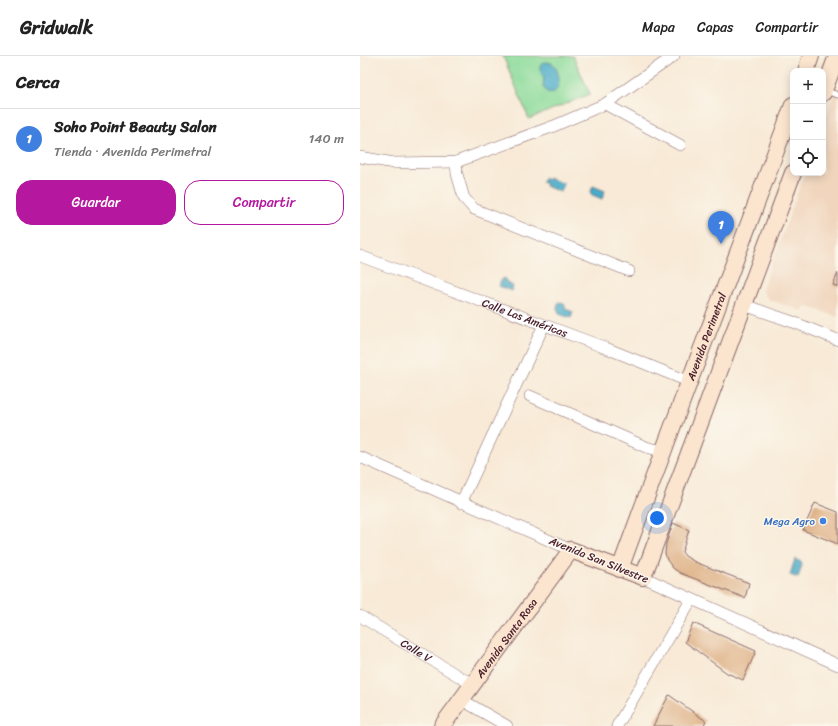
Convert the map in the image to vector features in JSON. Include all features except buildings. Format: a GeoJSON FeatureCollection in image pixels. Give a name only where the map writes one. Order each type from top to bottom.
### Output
{"type":"FeatureCollection","features":[{"type":"Feature","properties":{"kind":"street"},"geometry":{"type":"LineString","coordinates":[[360,157],[394,163],[456,162],[554,126],[605,104],[674,56]]}},
{"type":"Feature","properties":{"kind":"street"},"geometry":{"type":"LineString","coordinates":[[807,68],[811,56]]}},
{"type":"Feature","properties":{"kind":"street"},"geometry":{"type":"LineString","coordinates":[[828,93],[837,56]]}},
{"type":"Feature","properties":{"kind":"street"},"geometry":{"type":"LineString","coordinates":[[605,104],[680,145]]}},
{"type":"Feature","properties":{"kind":"street","name":"Avenida Perimetral"},"geometry":{"type":"LineString","coordinates":[[620,569],[662,452],[690,382],[790,113]]}},
{"type":"Feature","properties":{"kind":"street"},"geometry":{"type":"LineString","coordinates":[[456,162],[457,174],[464,198],[474,209],[629,271]]}},
{"type":"Feature","properties":{"kind":"street"},"geometry":{"type":"LineString","coordinates":[[643,577],[792,176]]}},
{"type":"Feature","properties":{"kind":"street","name":"Calle Las Américas"},"geometry":{"type":"LineString","coordinates":[[360,256],[690,382]]}},
{"type":"Feature","properties":{"kind":"street"},"geometry":{"type":"LineString","coordinates":[[744,305],[838,340]]}},
{"type":"Feature","properties":{"kind":"street"},"geometry":{"type":"LineString","coordinates":[[461,503],[544,325]]}},
{"type":"Feature","properties":{"kind":"street"},"geometry":{"type":"LineString","coordinates":[[706,339],[728,346]]}},
{"type":"Feature","properties":{"kind":"street"},"geometry":{"type":"LineString","coordinates":[[530,396],[646,447],[662,452]]}},
{"type":"Feature","properties":{"kind":"street","name":"Avenida San Silvestre"},"geometry":{"type":"LineString","coordinates":[[360,457],[461,503],[571,550],[643,577],[691,600],[838,665]]}},
{"type":"Feature","properties":{"kind":"street","name":"Avenida Santa Rosa"},"geometry":{"type":"LineString","coordinates":[[442,726],[571,550]]}},
{"type":"Feature","properties":{"kind":"street"},"geometry":{"type":"LineString","coordinates":[[618,726],[691,600]]}},
{"type":"Feature","properties":{"kind":"street","name":"Calle V"},"geometry":{"type":"LineString","coordinates":[[360,616],[473,685]]}},
{"type":"Feature","properties":{"kind":"street"},"geometry":{"type":"LineString","coordinates":[[462,700],[507,726]]}},
{"type":"Feature","properties":{"kind":"shaded area"},"geometry":{"type":"Polygon","coordinates":[[[838,84],[838,317],[805,306],[802,311],[768,299],[762,290],[804,176],[826,176],[826,117],[838,84]]]}},
{"type":"Feature","properties":{"kind":"green space"},"geometry":{"type":"Polygon","coordinates":[[[503,56],[573,56],[590,94],[529,119],[503,56]]]}},
{"type":"Feature","properties":{"kind":"water"},"geometry":{"type":"Polygon","coordinates":[[[542,63],[552,63],[557,70],[559,77],[557,89],[550,93],[546,91],[543,86],[544,77],[540,68],[542,63]]]}},
{"type":"Feature","properties":{"kind":"water"},"geometry":{"type":"Polygon","coordinates":[[[544,178],[548,180],[549,178],[564,184],[561,192],[545,186],[546,184],[542,182],[544,178]]]}},
{"type":"Feature","properties":{"kind":"water"},"geometry":{"type":"Polygon","coordinates":[[[593,186],[605,191],[602,199],[590,194],[593,186]]]}},
{"type":"Feature","properties":{"kind":"water"},"geometry":{"type":"Polygon","coordinates":[[[502,278],[513,286],[512,291],[499,286],[502,278]]]}},
{"type":"Feature","properties":{"kind":"water"},"geometry":{"type":"Polygon","coordinates":[[[559,302],[564,303],[566,309],[573,312],[571,318],[559,314],[557,308],[559,302]]]}},
{"type":"Feature","properties":{"kind":"water"},"geometry":{"type":"Polygon","coordinates":[[[795,559],[801,562],[802,565],[798,578],[790,575],[795,559]]]}},
{"type":"Feature","properties":{"kind":"place","name":"Soho Point Beauty Salon"},"geometry":{"type":"Point","coordinates":[721,244]}},
{"type":"Feature","properties":{"kind":"place","name":"Mega Agro"},"geometry":{"type":"Point","coordinates":[823,521]}}]}
